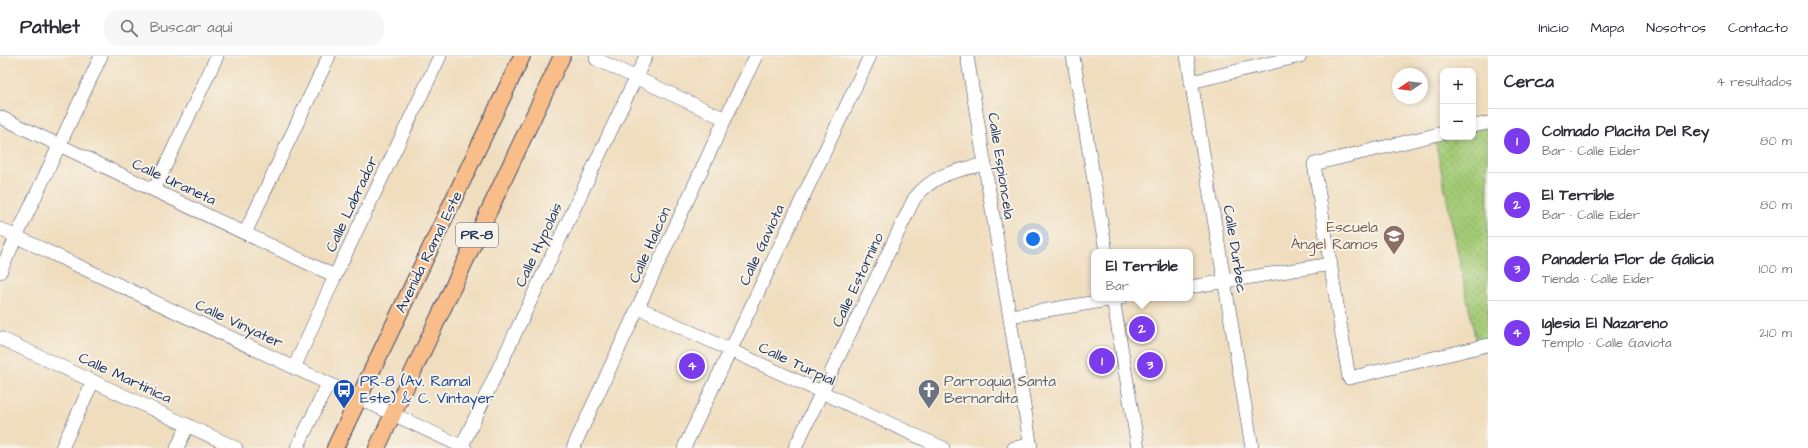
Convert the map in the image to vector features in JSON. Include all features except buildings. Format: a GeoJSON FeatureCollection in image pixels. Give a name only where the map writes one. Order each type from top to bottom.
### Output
{"type":"FeatureCollection","features":[{"type":"Feature","properties":{"kind":"main road","name":"Avenida Ramal Este"},"geometry":{"type":"LineString","coordinates":[[335,448],[522,56]]}},
{"type":"Feature","properties":{"kind":"main road","name":"PR-8"},"geometry":{"type":"LineString","coordinates":[[377,448],[562,56]]}},
{"type":"Feature","properties":{"kind":"street"},"geometry":{"type":"LineString","coordinates":[[0,272],[101,56]]}},
{"type":"Feature","properties":{"kind":"street"},"geometry":{"type":"LineString","coordinates":[[154,190],[217,56]]}},
{"type":"Feature","properties":{"kind":"street"},"geometry":{"type":"LineString","coordinates":[[245,233],[329,56]]}},
{"type":"Feature","properties":{"kind":"street","name":"Calle Labrador"},"geometry":{"type":"LineString","coordinates":[[294,368],[335,276],[440,56]]}},
{"type":"Feature","properties":{"kind":"street","name":"Calle Hypolais"},"geometry":{"type":"LineString","coordinates":[[463,448],[646,56]]}},
{"type":"Feature","properties":{"kind":"street","name":"Calle Halcón"},"geometry":{"type":"LineString","coordinates":[[573,448],[725,119],[756,56]]}},
{"type":"Feature","properties":{"kind":"street","name":"Calle Gaviota"},"geometry":{"type":"LineString","coordinates":[[684,448],[870,56]]}},
{"type":"Feature","properties":{"kind":"street","name":"Calle Espioncela"},"geometry":{"type":"LineString","coordinates":[[967,56],[1031,447]]}},
{"type":"Feature","properties":{"kind":"street"},"geometry":{"type":"LineString","coordinates":[[1073,56],[1105,249]]}},
{"type":"Feature","properties":{"kind":"street","name":"Calle Durbec"},"geometry":{"type":"LineString","coordinates":[[1187,56],[1252,448]]}},
{"type":"Feature","properties":{"kind":"street"},"geometry":{"type":"LineString","coordinates":[[1191,82],[1300,56]]}},
{"type":"Feature","properties":{"kind":"street"},"geometry":{"type":"LineString","coordinates":[[596,59],[725,119]]}},
{"type":"Feature","properties":{"kind":"street","name":"Calle Uraneta"},"geometry":{"type":"LineString","coordinates":[[0,117],[335,276]]}},
{"type":"Feature","properties":{"kind":"street"},"geometry":{"type":"LineString","coordinates":[[1476,125],[1488,123]]}},
{"type":"Feature","properties":{"kind":"street"},"geometry":{"type":"LineString","coordinates":[[1440,134],[1314,164],[1349,378],[1488,345]]}},
{"type":"Feature","properties":{"kind":"street","name":"Calle Estornino"},"geometry":{"type":"LineString","coordinates":[[795,448],[914,199],[922,188],[946,174],[985,164]]}},
{"type":"Feature","properties":{"kind":"street","name":"Calle Vinyater"},"geometry":{"type":"LineString","coordinates":[[0,229],[463,448]]}},
{"type":"Feature","properties":{"kind":"street"},"geometry":{"type":"LineString","coordinates":[[1193,286],[1331,264]]}},
{"type":"Feature","properties":{"kind":"street"},"geometry":{"type":"LineString","coordinates":[[1010,316],[1098,301]]}},
{"type":"Feature","properties":{"kind":"street"},"geometry":{"type":"LineString","coordinates":[[1116,301],[1138,448]]}},
{"type":"Feature","properties":{"kind":"street","name":"Calle Turpial"},"geometry":{"type":"LineString","coordinates":[[639,308],[943,448]]}},
{"type":"Feature","properties":{"kind":"street","name":"Calle Martinica"},"geometry":{"type":"LineString","coordinates":[[0,338],[236,448]]}},
{"type":"Feature","properties":{"kind":"street"},"geometry":{"type":"LineString","coordinates":[[62,448],[93,381]]}},
{"type":"Feature","properties":{"kind":"street"},"geometry":{"type":"LineString","coordinates":[[297,448],[328,384]]}},
{"type":"Feature","properties":{"kind":"street"},"geometry":{"type":"LineString","coordinates":[[177,448],[188,425]]}},
{"type":"Feature","properties":{"kind":"street"},"geometry":{"type":"LineString","coordinates":[[1014,448],[1031,447]]}},
{"type":"Feature","properties":{"kind":"green space"},"geometry":{"type":"Polygon","coordinates":[[[1488,123],[1488,345],[1477,347],[1434,135],[1440,135],[1440,140],[1476,140],[1476,125],[1488,123]]]}},
{"type":"Feature","properties":{"kind":"place","name":"Escuela Ángel Ramos"},"geometry":{"type":"Point","coordinates":[1394,256]}},
{"type":"Feature","properties":{"kind":"place","name":"El Terrible"},"geometry":{"type":"Point","coordinates":[1142,329]}},
{"type":"Feature","properties":{"kind":"place","name":"Colmado Placita Del Rey"},"geometry":{"type":"Point","coordinates":[1102,361]}},
{"type":"Feature","properties":{"kind":"place","name":"Panadería Flor de Galicia"},"geometry":{"type":"Point","coordinates":[1150,365]}},
{"type":"Feature","properties":{"kind":"place","name":"Iglesia El Nazareno"},"geometry":{"type":"Point","coordinates":[692,366]}},
{"type":"Feature","properties":{"kind":"place","name":"PR-8 (Av. Ramal Este) & C. Vintayer"},"geometry":{"type":"Point","coordinates":[344,410]}},
{"type":"Feature","properties":{"kind":"place","name":"Parroquia Santa Bernardita"},"geometry":{"type":"Point","coordinates":[929,410]}}]}
